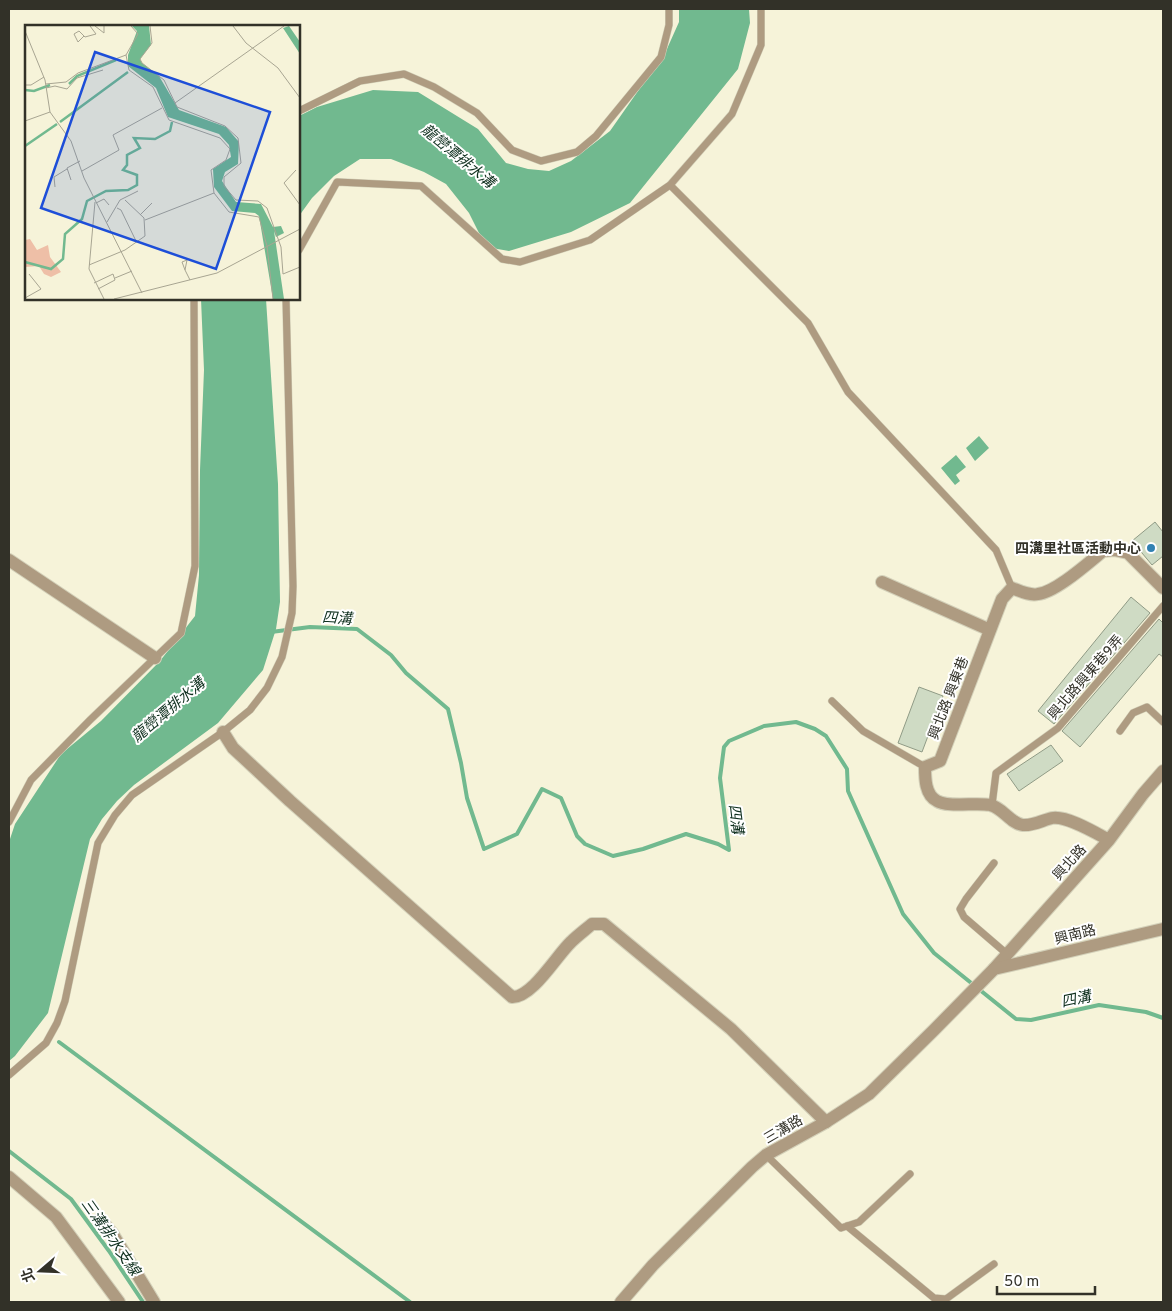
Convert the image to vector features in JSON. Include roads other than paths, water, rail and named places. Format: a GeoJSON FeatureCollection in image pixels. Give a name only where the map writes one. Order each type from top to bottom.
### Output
{"type":"FeatureCollection","features":[{"type":"Feature","properties":{"kind":"street"},"geometry":{"type":"LineString","coordinates":[[1012,588],[1037,595],[1050,590],[1103,551],[1114,550],[1128,553],[1163,588]]}},
{"type":"Feature","properties":{"kind":"street"},"geometry":{"type":"LineString","coordinates":[[9,560],[155,658]]}},
{"type":"Feature","properties":{"kind":"street"},"geometry":{"type":"LineString","coordinates":[[882,582],[990,630]]}},
{"type":"Feature","properties":{"kind":"street","name":"興北路 興東巷"},"geometry":{"type":"LineString","coordinates":[[925,767],[940,761],[1002,599],[1012,588]]}},
{"type":"Feature","properties":{"kind":"street"},"geometry":{"type":"LineString","coordinates":[[223,732],[232,748],[512,997],[518,997],[528,990],[570,943],[592,924],[604,924],[731,1029],[826,1122]]}},
{"type":"Feature","properties":{"kind":"street"},"geometry":{"type":"LineString","coordinates":[[925,767],[925,781],[928,792],[937,801],[992,805],[1021,825],[1054,817],[1064,819],[1109,840]]}},
{"type":"Feature","properties":{"kind":"street","name":"興北路"},"geometry":{"type":"LineString","coordinates":[[994,969],[1109,840],[1143,794],[1163,771]]}},
{"type":"Feature","properties":{"kind":"street","name":"興南路"},"geometry":{"type":"LineString","coordinates":[[994,969],[1163,929]]}},
{"type":"Feature","properties":{"kind":"street","name":"三溝路"},"geometry":{"type":"LineString","coordinates":[[622,1302],[659,1258],[766,1155],[826,1122],[869,1094],[994,969]]}},
{"type":"Feature","properties":{"kind":"street"},"geometry":{"type":"LineString","coordinates":[[9,1177],[56,1217],[119,1302]]}},
{"type":"Feature","properties":{"kind":"street"},"geometry":{"type":"LineString","coordinates":[[100,1219],[112,1233],[154,1302]]}},
{"type":"Feature","properties":{"kind":"lane"},"geometry":{"type":"LineString","coordinates":[[300,111],[360,81],[404,74],[434,87],[477,113],[512,150],[541,161],[577,152],[596,136],[661,57],[669,25],[669,9]]}},
{"type":"Feature","properties":{"kind":"lane"},"geometry":{"type":"LineString","coordinates":[[300,248],[337,182],[421,186],[502,259],[520,262],[590,240],[670,184],[732,114],[761,45],[761,9]]}},
{"type":"Feature","properties":{"kind":"lane"},"geometry":{"type":"LineString","coordinates":[[670,184],[808,324],[848,392],[996,550],[1012,588]]}},
{"type":"Feature","properties":{"kind":"lane"},"geometry":{"type":"LineString","coordinates":[[9,822],[31,780],[180,633],[195,566],[194,300]]}},
{"type":"Feature","properties":{"kind":"lane"},"geometry":{"type":"LineString","coordinates":[[9,1075],[46,1043],[57,1023],[65,1001],[98,843],[111,822],[132,795],[223,732],[250,710],[267,688],[282,657],[292,613],[286,300]]}},
{"type":"Feature","properties":{"kind":"lane","name":"興北路興東巷9弄"},"geometry":{"type":"LineString","coordinates":[[992,805],[996,772],[1058,728],[1163,606]]}},
{"type":"Feature","properties":{"kind":"lane"},"geometry":{"type":"LineString","coordinates":[[832,701],[863,731],[925,767]]}},
{"type":"Feature","properties":{"kind":"lane"},"geometry":{"type":"LineString","coordinates":[[1120,731],[1133,713],[1147,708],[1163,722]]}},
{"type":"Feature","properties":{"kind":"lane"},"geometry":{"type":"LineString","coordinates":[[994,863],[960,909],[964,917],[1007,954]]}},
{"type":"Feature","properties":{"kind":"lane"},"geometry":{"type":"LineString","coordinates":[[766,1155],[841,1228],[859,1222],[910,1174]]}},
{"type":"Feature","properties":{"kind":"lane"},"geometry":{"type":"LineString","coordinates":[[847,1226],[934,1298],[946,1299],[994,1264]]}},
{"type":"Feature","properties":{"kind":"water","name":"龍巒潭排水溝"},"geometry":{"type":"Polygon","coordinates":[[[679,9],[749,9],[750,23],[738,69],[630,203],[571,232],[509,251],[486,247],[469,213],[446,184],[424,172],[391,159],[360,159],[334,176],[312,198],[300,215],[300,116],[317,107],[373,90],[418,92],[478,129],[506,163],[528,169],[549,171],[571,161],[610,131],[666,51],[679,22],[679,9]]]}},
{"type":"Feature","properties":{"kind":"water","name":"龍巒潭排水溝"},"geometry":{"type":"Polygon","coordinates":[[[201,300],[266,300],[278,484],[280,602],[276,629],[263,670],[218,723],[134,785],[102,819],[90,839],[48,1013],[15,1056],[9,1061],[9,842],[15,824],[61,754],[101,721],[160,661],[195,616],[199,575],[200,470],[204,370],[201,300]]]}},
{"type":"Feature","properties":{"kind":"water"},"geometry":{"type":"Polygon","coordinates":[[[979,436],[989,448],[975,461],[966,448],[979,436]]]}},
{"type":"Feature","properties":{"kind":"water"},"geometry":{"type":"Polygon","coordinates":[[[956,455],[966,467],[956,475],[960,481],[955,485],[941,468],[956,455]]]}},
{"type":"Feature","properties":{"kind":"waterway","name":"四溝"},"geometry":{"type":"LineString","coordinates":[[271,632],[310,627],[357,629],[391,655],[406,673],[448,709],[467,798],[484,849],[517,834],[542,789],[561,798],[577,836],[585,844],[613,856],[643,849],[686,834],[718,844],[729,850],[720,778],[724,747],[729,741],[764,726],[796,722],[815,729],[826,736],[847,769],[848,791],[903,914],[934,953],[1016,1019],[1031,1020],[1099,1005],[1146,1012],[1163,1018]]}},
{"type":"Feature","properties":{"kind":"waterway"},"geometry":{"type":"LineString","coordinates":[[59,1042],[410,1302]]}},
{"type":"Feature","properties":{"kind":"waterway","name":"三溝排水支線"},"geometry":{"type":"LineString","coordinates":[[9,1151],[71,1199],[143,1302]]}},
{"type":"Feature","properties":{"kind":"place","name":"四溝里社區活動中心"},"geometry":{"type":"Point","coordinates":[1151,548]}}]}
